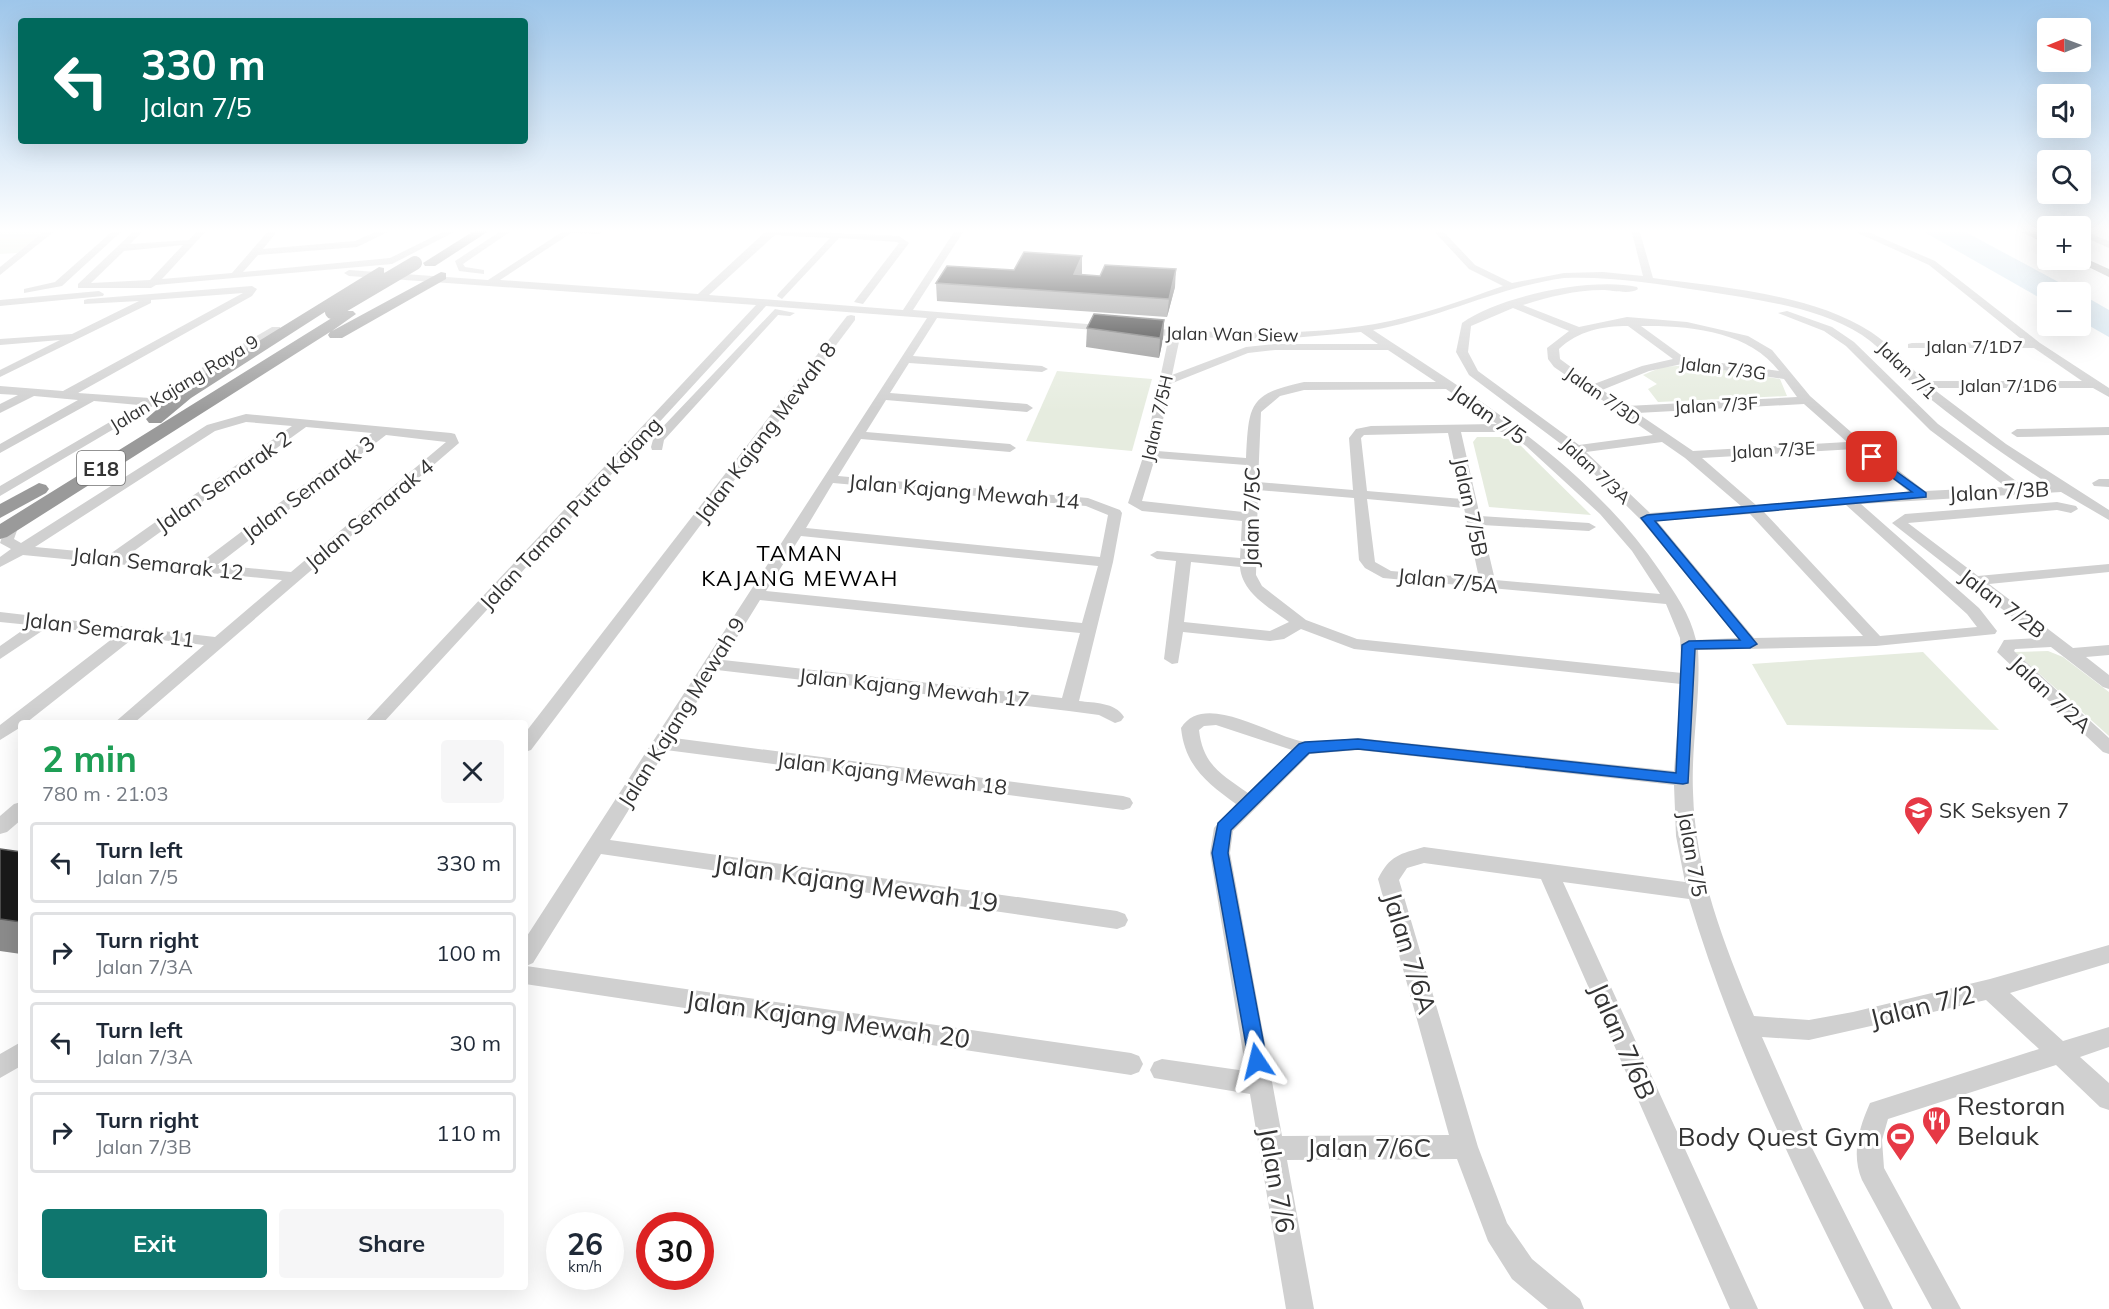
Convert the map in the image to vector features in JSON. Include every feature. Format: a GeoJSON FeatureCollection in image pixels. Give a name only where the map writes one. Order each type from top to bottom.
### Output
{"type":"FeatureCollection","features":[{"type":"Feature","properties":{"kind":"highway"},"geometry":{"type":"LineString","coordinates":[[154,411],[304,321],[339,290]]}},
{"type":"Feature","properties":{"kind":"highway","name":"E18"},"geometry":{"type":"LineString","coordinates":[[4,524],[191,412],[376,290]]}},
{"type":"Feature","properties":{"kind":"highway","name":"E18"},"geometry":{"type":"LineString","coordinates":[[4,524],[154,411],[380,290]]}},
{"type":"Feature","properties":{"kind":"highway"},"geometry":{"type":"LineString","coordinates":[[388,307],[406,294],[407,290]]}},
{"type":"Feature","properties":{"kind":"highway"},"geometry":{"type":"LineString","coordinates":[[191,412],[421,290]]}},
{"type":"Feature","properties":{"kind":"street"},"geometry":{"type":"LineString","coordinates":[[0,293],[35,290]]}},
{"type":"Feature","properties":{"kind":"street"},"geometry":{"type":"LineString","coordinates":[[0,303],[117,290]]}},
{"type":"Feature","properties":{"kind":"street"},"geometry":{"type":"LineString","coordinates":[[0,310],[128,290]]}},
{"type":"Feature","properties":{"kind":"street"},"geometry":{"type":"LineString","coordinates":[[0,374],[78,335],[148,290]]}},
{"type":"Feature","properties":{"kind":"street"},"geometry":{"type":"LineString","coordinates":[[64,395],[238,300],[251,290]]}},
{"type":"Feature","properties":{"kind":"street","name":"Jalan Wan Siew"},"geometry":{"type":"LineString","coordinates":[[623,290],[703,295],[732,302],[905,314],[930,320],[1175,333],[1262,337],[1363,329]]}},
{"type":"Feature","properties":{"kind":"street"},"geometry":{"type":"LineString","coordinates":[[703,295],[708,290]]}},
{"type":"Feature","properties":{"kind":"street"},"geometry":{"type":"LineString","coordinates":[[782,296],[787,290]]}},
{"type":"Feature","properties":{"kind":"street"},"geometry":{"type":"LineString","coordinates":[[859,302],[868,290]]}},
{"type":"Feature","properties":{"kind":"street"},"geometry":{"type":"LineString","coordinates":[[905,314],[921,290]]}},
{"type":"Feature","properties":{"kind":"street","name":"Jalan 7/1"},"geometry":{"type":"LineString","coordinates":[[1363,329],[1429,314],[1503,290]]}},
{"type":"Feature","properties":{"kind":"street","name":"Jalan 7/3A"},"geometry":{"type":"LineString","coordinates":[[1558,290],[1477,316],[1466,326],[1462,352],[1467,365],[1473,373],[1576,449],[1647,518],[1750,644]]}},
{"type":"Feature","properties":{"kind":"street","name":"Jalan 7/3A"},"geometry":{"type":"LineString","coordinates":[[1638,290],[1763,309],[1813,323],[1850,344],[1912,408],[2018,489]]}},
{"type":"Feature","properties":{"kind":"street","name":"Jalan 7/1"},"geometry":{"type":"LineString","coordinates":[[1708,290],[1784,303],[1835,318],[1870,336],[1886,347],[1920,385],[1988,438],[2109,516]]}},
{"type":"Feature","properties":{"kind":"street"},"geometry":{"type":"LineString","coordinates":[[1966,290],[2036,345],[2109,393]]}},
{"type":"Feature","properties":{"kind":"street"},"geometry":{"type":"LineString","coordinates":[[703,295],[782,296],[886,303]]}},
{"type":"Feature","properties":{"kind":"street"},"geometry":{"type":"LineString","coordinates":[[732,302],[746,310],[749,318],[794,307]]}},
{"type":"Feature","properties":{"kind":"street","name":"Jalan Wan Siew"},"geometry":{"type":"LineString","coordinates":[[764,303],[794,307],[813,306]]}},
{"type":"Feature","properties":{"kind":"street","name":"Jalan Taman Putra Kajang"},"geometry":{"type":"LineString","coordinates":[[376,720],[764,303]]}},
{"type":"Feature","properties":{"kind":"street"},"geometry":{"type":"LineString","coordinates":[[1514,305],[1580,331]]}},
{"type":"Feature","properties":{"kind":"street"},"geometry":{"type":"LineString","coordinates":[[657,447],[658,439],[775,312],[851,318],[930,320],[1058,333]]}},
{"type":"Feature","properties":{"kind":"street","name":"Jalan Kajang Mewah 8"},"geometry":{"type":"LineString","coordinates":[[528,742],[851,318]]}},
{"type":"Feature","properties":{"kind":"street","name":"Jalan Kajang Mewah 9"},"geometry":{"type":"LineString","coordinates":[[528,952],[930,320]]}},
{"type":"Feature","properties":{"kind":"street"},"geometry":{"type":"LineString","coordinates":[[1627,320],[1682,361]]}},
{"type":"Feature","properties":{"kind":"street","name":"Jalan 7/3D"},"geometry":{"type":"LineString","coordinates":[[1876,641],[1752,508],[1690,455],[1661,438],[1554,359],[1553,348],[1557,343],[1580,331],[1627,320],[1710,330],[1746,339],[1764,348],[1807,400],[1855,445],[1922,495]]}},
{"type":"Feature","properties":{"kind":"street","name":"Jalan Kajang Raya 9"},"geometry":{"type":"LineString","coordinates":[[0,492],[154,411],[276,329]]}},
{"type":"Feature","properties":{"kind":"street","name":"Jalan 7/5"},"geometry":{"type":"LineString","coordinates":[[1363,329],[1511,428],[1572,477],[1644,557],[1671,600],[1683,623],[1689,645],[1683,779],[1688,848],[1697,892],[1744,1026],[1818,1192],[1880,1309]]}},
{"type":"Feature","properties":{"kind":"street","name":"Jalan 7/5H"},"geometry":{"type":"LineString","coordinates":[[1175,333],[1167,381],[1150,454],[1135,503],[1142,507],[1249,517]]}},
{"type":"Feature","properties":{"kind":"street"},"geometry":{"type":"LineString","coordinates":[[0,342],[78,335]]}},
{"type":"Feature","properties":{"kind":"street","name":"Jalan 7/1D7"},"geometry":{"type":"LineString","coordinates":[[1912,346],[2036,345]]}},
{"type":"Feature","properties":{"kind":"street"},"geometry":{"type":"LineString","coordinates":[[1167,381],[1246,350],[1275,347],[1391,347]]}},
{"type":"Feature","properties":{"kind":"street"},"geometry":{"type":"LineString","coordinates":[[905,359],[1042,369]]}},
{"type":"Feature","properties":{"kind":"street","name":"Jalan 7/3G"},"geometry":{"type":"LineString","coordinates":[[1593,389],[1646,368],[1682,361],[1786,376]]}},
{"type":"Feature","properties":{"kind":"street","name":"Jalan 7/1D6"},"geometry":{"type":"LineString","coordinates":[[1920,385],[2095,384]]}},
{"type":"Feature","properties":{"kind":"street","name":"Jalan 7/5C"},"geometry":{"type":"LineString","coordinates":[[1447,385],[1313,386],[1280,392],[1262,400],[1255,412],[1247,563],[1248,575],[1256,589],[1300,623],[1354,644],[1688,679]]}},
{"type":"Feature","properties":{"kind":"street"},"geometry":{"type":"LineString","coordinates":[[0,390],[92,398],[154,411]]}},
{"type":"Feature","properties":{"kind":"street"},"geometry":{"type":"LineString","coordinates":[[0,409],[31,393]]}},
{"type":"Feature","properties":{"kind":"street"},"geometry":{"type":"LineString","coordinates":[[882,396],[1027,408]]}},
{"type":"Feature","properties":{"kind":"street"},"geometry":{"type":"LineString","coordinates":[[0,449],[92,398]]}},
{"type":"Feature","properties":{"kind":"street","name":"Jalan 7/3F"},"geometry":{"type":"LineString","coordinates":[[1625,410],[1807,400]]}},
{"type":"Feature","properties":{"kind":"street","name":"Jalan Semarak 4"},"geometry":{"type":"LineString","coordinates":[[22,549],[211,428],[246,418],[451,437],[453,443],[127,720]]}},
{"type":"Feature","properties":{"kind":"street","name":"Jalan Semarak 2"},"geometry":{"type":"LineString","coordinates":[[112,559],[304,423]]}},
{"type":"Feature","properties":{"kind":"street","name":"Jalan 7/5A"},"geometry":{"type":"LineString","coordinates":[[1511,428],[1360,432],[1355,438],[1366,560],[1370,566],[1388,575],[1671,600]]}},
{"type":"Feature","properties":{"kind":"street","name":"Jalan Semarak 3"},"geometry":{"type":"LineString","coordinates":[[202,568],[384,430]]}},
{"type":"Feature","properties":{"kind":"street","name":"Jalan 7/5B"},"geometry":{"type":"LineString","coordinates":[[1454,430],[1488,584]]}},
{"type":"Feature","properties":{"kind":"street"},"geometry":{"type":"LineString","coordinates":[[2017,433],[2109,431]]}},
{"type":"Feature","properties":{"kind":"street"},"geometry":{"type":"LineString","coordinates":[[856,435],[1010,448]]}},
{"type":"Feature","properties":{"kind":"street"},"geometry":{"type":"LineString","coordinates":[[1545,454],[1661,438]]}},
{"type":"Feature","properties":{"kind":"street","name":"Jalan 7/3E"},"geometry":{"type":"LineString","coordinates":[[1690,455],[1855,445]]}},
{"type":"Feature","properties":{"kind":"street"},"geometry":{"type":"LineString","coordinates":[[1150,454],[1252,462]]}},
{"type":"Feature","properties":{"kind":"street","name":"Jalan Kajang Mewah 14"},"geometry":{"type":"LineString","coordinates":[[829,478],[1089,502],[1115,513],[1106,562],[1069,705]]}},
{"type":"Feature","properties":{"kind":"street"},"geometry":{"type":"LineString","coordinates":[[1251,484],[1471,504]]}},
{"type":"Feature","properties":{"kind":"street","name":"Jalan 7/3B"},"geometry":{"type":"LineString","coordinates":[[1647,518],[1922,495],[2064,488]]}},
{"type":"Feature","properties":{"kind":"street"},"geometry":{"type":"LineString","coordinates":[[1689,645],[1876,641],[1989,631],[1986,624],[1849,501]]}},
{"type":"Feature","properties":{"kind":"street","name":"Jalan 7/2B"},"geometry":{"type":"LineString","coordinates":[[2071,509],[2057,506],[1905,518],[1899,521],[1903,527],[2109,683]]}},
{"type":"Feature","properties":{"kind":"street"},"geometry":{"type":"LineString","coordinates":[[1474,520],[1589,527]]}},
{"type":"Feature","properties":{"kind":"street"},"geometry":{"type":"LineString","coordinates":[[4,524],[6,541],[22,549]]}},
{"type":"Feature","properties":{"kind":"street"},"geometry":{"type":"LineString","coordinates":[[796,531],[1106,562]]}},
{"type":"Feature","properties":{"kind":"street"},"geometry":{"type":"LineString","coordinates":[[0,563],[22,549]]}},
{"type":"Feature","properties":{"kind":"street","name":"Jalan Semarak 12"},"geometry":{"type":"LineString","coordinates":[[0,551],[22,549],[295,577]]}},
{"type":"Feature","properties":{"kind":"street"},"geometry":{"type":"LineString","coordinates":[[1157,555],[1247,563]]}},
{"type":"Feature","properties":{"kind":"street"},"geometry":{"type":"LineString","coordinates":[[1172,659],[1184,557]]}},
{"type":"Feature","properties":{"kind":"street"},"geometry":{"type":"LineString","coordinates":[[1974,581],[2109,568]]}},
{"type":"Feature","properties":{"kind":"street"},"geometry":{"type":"LineString","coordinates":[[755,595],[1088,629]]}},
{"type":"Feature","properties":{"kind":"street","name":"Jalan Semarak 11"},"geometry":{"type":"LineString","coordinates":[[0,617],[218,642]]}},
{"type":"Feature","properties":{"kind":"street"},"geometry":{"type":"LineString","coordinates":[[0,654],[45,622]]}},
{"type":"Feature","properties":{"kind":"street"},"geometry":{"type":"LineString","coordinates":[[1175,626],[1270,636],[1278,635],[1300,623]]}},
{"type":"Feature","properties":{"kind":"street"},"geometry":{"type":"LineString","coordinates":[[18,720],[132,632]]}},
{"type":"Feature","properties":{"kind":"street","name":"Jalan 7/2A"},"geometry":{"type":"LineString","coordinates":[[2055,642],[2010,644],[2006,652],[2109,748]]}},
{"type":"Feature","properties":{"kind":"street"},"geometry":{"type":"LineString","coordinates":[[2071,653],[2109,650]]}},
{"type":"Feature","properties":{"kind":"street","name":"Jalan Kajang Mewah 17"},"geometry":{"type":"LineString","coordinates":[[711,664],[1069,705],[1104,710],[1115,717]]}},
{"type":"Feature","properties":{"kind":"street"},"geometry":{"type":"LineString","coordinates":[[1248,803],[1200,767],[1190,739],[1190,728],[1200,720],[1217,719],[1305,748],[1358,744],[1683,779]]}},
{"type":"Feature","properties":{"kind":"street"},"geometry":{"type":"LineString","coordinates":[[0,734],[18,720]]}},
{"type":"Feature","properties":{"kind":"street","name":"Jalan Kajang Mewah 18"},"geometry":{"type":"LineString","coordinates":[[661,743],[1123,803]]}},
{"type":"Feature","properties":{"kind":"street","name":"Jalan 7/6"},"geometry":{"type":"LineString","coordinates":[[1300,1309],[1220,853],[1224,828],[1305,748]]}},
{"type":"Feature","properties":{"kind":"street"},"geometry":{"type":"LineString","coordinates":[[0,827],[18,812]]}},
{"type":"Feature","properties":{"kind":"street","name":"Jalan Kajang Mewah 19"},"geometry":{"type":"LineString","coordinates":[[596,846],[1118,920]]}},
{"type":"Feature","properties":{"kind":"street","name":"Jalan 7/6A"},"geometry":{"type":"LineString","coordinates":[[1570,1309],[1522,1269],[1497,1232],[1465,1147],[1388,879],[1400,862],[1424,855],[1697,892]]}},
{"type":"Feature","properties":{"kind":"street","name":"Jalan 7/6B"},"geometry":{"type":"LineString","coordinates":[[1548,872],[1743,1309]]}},
{"type":"Feature","properties":{"kind":"street","name":"Jalan 7/2"},"geometry":{"type":"LineString","coordinates":[[1744,1026],[1809,1030],[1853,1022],[1990,989],[2105,957]]}},
{"type":"Feature","properties":{"kind":"street","name":"Jalan Kajang Mewah 20"},"geometry":{"type":"LineString","coordinates":[[528,975],[1131,1064]]}},
{"type":"Feature","properties":{"kind":"street"},"geometry":{"type":"LineString","coordinates":[[1990,989],[2109,1099]]}},
{"type":"Feature","properties":{"kind":"street"},"geometry":{"type":"LineString","coordinates":[[1947,1309],[1871,1171],[1869,1140],[1879,1112],[2109,1037]]}},
{"type":"Feature","properties":{"kind":"street"},"geometry":{"type":"LineString","coordinates":[[0,1067],[18,1055]]}},
{"type":"Feature","properties":{"kind":"street"},"geometry":{"type":"LineString","coordinates":[[1162,1070],[1261,1084]]}},
{"type":"Feature","properties":{"kind":"street","name":"Jalan 7/6C"},"geometry":{"type":"LineString","coordinates":[[1272,1148],[1465,1147]]}},
{"type":"Feature","properties":{"kind":"shaded area"},"geometry":{"type":"Polygon","coordinates":[[[1692,365],[1780,379],[1787,396],[1658,402],[1648,389],[1657,384],[1643,375],[1662,367],[1692,365]]]}},
{"type":"Feature","properties":{"kind":"shaded area"},"geometry":{"type":"Polygon","coordinates":[[[1057,371],[1152,379],[1132,451],[1026,441],[1057,371]]]}},
{"type":"Feature","properties":{"kind":"shaded area"},"geometry":{"type":"Polygon","coordinates":[[[1477,437],[1500,437],[1516,441],[1591,515],[1489,507],[1473,442],[1477,437]]]}},
{"type":"Feature","properties":{"kind":"shaded area"},"geometry":{"type":"Polygon","coordinates":[[[2048,651],[2063,657],[2109,692],[2109,736],[2015,652],[2048,651]]]}},
{"type":"Feature","properties":{"kind":"shaded area"},"geometry":{"type":"Polygon","coordinates":[[[1923,652],[1999,730],[1787,725],[1752,664],[1923,652]]]}},
{"type":"Feature","properties":{"kind":"water"},"geometry":{"type":"Polygon","coordinates":[[[2026,290],[2037,290],[2037,296],[2026,290]]]}},
{"type":"Feature","properties":{"kind":"water"},"geometry":{"type":"Polygon","coordinates":[[[2091,300],[2109,310],[2109,337],[2091,327],[2091,300]]]}},
{"type":"Feature","properties":{"kind":"building"},"geometry":{"type":"Polygon","coordinates":[[[1039,290],[1171,290],[1169,299],[1039,290]]]}},
{"type":"Feature","properties":{"kind":"building"},"geometry":{"type":"Polygon","coordinates":[[[1094,314],[1164,320],[1160,338],[1087,328],[1094,314]]]}},
{"type":"Feature","properties":{"kind":"building"},"geometry":{"type":"Polygon","coordinates":[[[0,849],[18,852],[18,922],[0,919],[0,849]]]}},
{"type":"Feature","properties":{"kind":"place","name":"SK Seksyen 7"},"geometry":{"type":"Point","coordinates":[1918,836]}},
{"type":"Feature","properties":{"kind":"place","name":"Restoran Belauk"},"geometry":{"type":"Point","coordinates":[1936,1146]}},
{"type":"Feature","properties":{"kind":"place","name":"Body Quest Gym"},"geometry":{"type":"Point","coordinates":[1901,1162]}},
{"type":"Feature","properties":{"kind":"district","name":"TAMAN KAJANG MEWAH"},"geometry":{"type":"Point","coordinates":[800,566]}},
{"type":"Feature","properties":{"kind":"route"},"geometry":{"type":"LineString","coordinates":[[1257,1061],[1220,853],[1224,828],[1290,762],[1305,748],[1358,744],[1683,779],[1689,645],[1750,644],[1647,518],[1922,495],[1872,457]]}}]}
